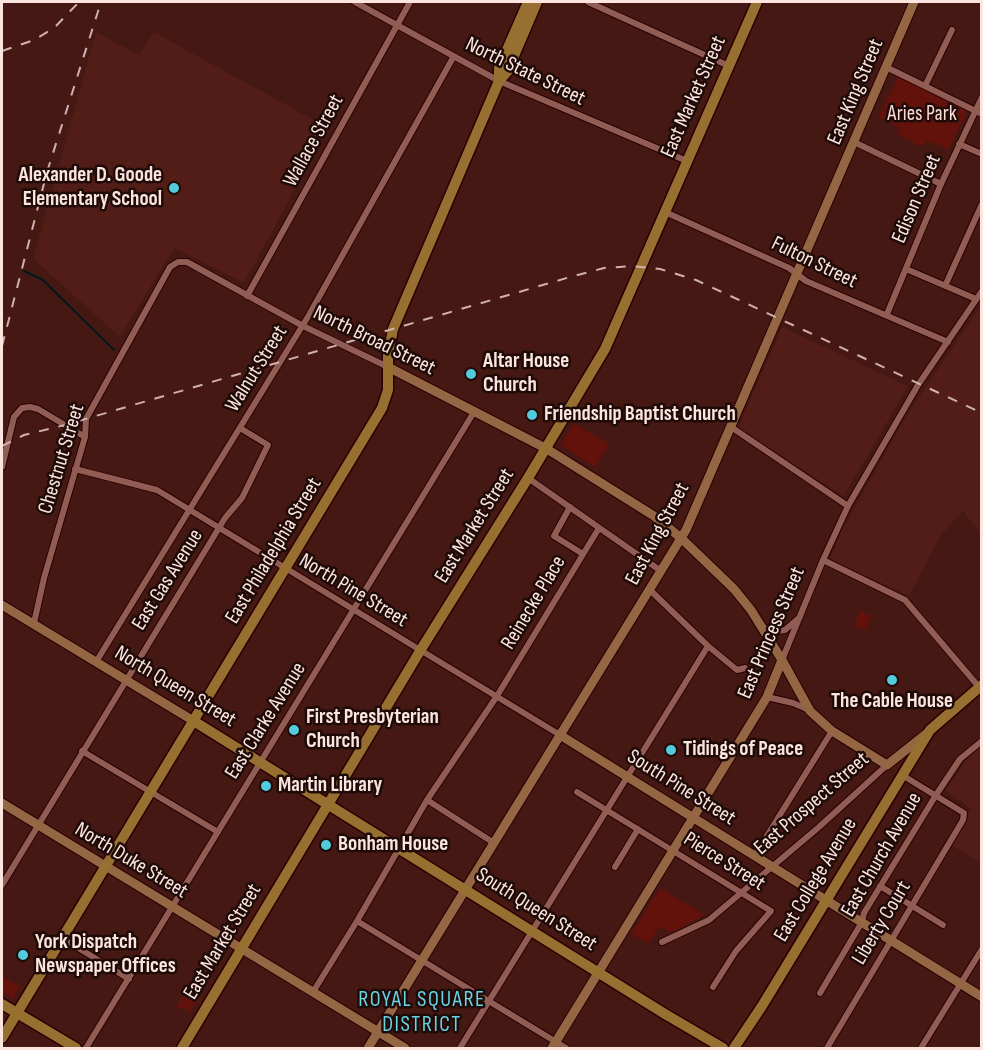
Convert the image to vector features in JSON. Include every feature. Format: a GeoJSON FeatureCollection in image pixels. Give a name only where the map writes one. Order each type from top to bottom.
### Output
{"type":"FeatureCollection","features":[{"type":"Feature","properties":{"kind":"main road","name":"East Philadelphia Street"},"geometry":{"type":"LineString","coordinates":[[499,81],[500,68],[528,2]]}},
{"type":"Feature","properties":{"kind":"main road","name":"East Philadelphia Street"},"geometry":{"type":"LineString","coordinates":[[2,1038],[382,408],[388,390],[387,355],[393,329],[499,81],[507,72],[537,2]]}},
{"type":"Feature","properties":{"kind":"main road","name":"East Market Street"},"geometry":{"type":"LineString","coordinates":[[182,1048],[420,651],[547,449],[605,349],[757,2]]}},
{"type":"Feature","properties":{"kind":"main road","name":"East Prospect Street"},"geometry":{"type":"LineString","coordinates":[[930,730],[980,686]]}},
{"type":"Feature","properties":{"kind":"main road","name":"North Queen Street"},"geometry":{"type":"LineString","coordinates":[[192,720],[328,803]]}},
{"type":"Feature","properties":{"kind":"main road","name":"East College Avenue"},"geometry":{"type":"LineString","coordinates":[[734,1048],[930,730]]}},
{"type":"Feature","properties":{"kind":"main road","name":"South Queen Street"},"geometry":{"type":"LineString","coordinates":[[328,803],[597,972],[723,1048]]}},
{"type":"Feature","properties":{"kind":"main road"},"geometry":{"type":"LineString","coordinates":[[2,1004],[76,1048]]}},
{"type":"Feature","properties":{"kind":"street","name":"North State Street"},"geometry":{"type":"LineString","coordinates":[[355,2],[499,81],[547,104],[687,162]]}},
{"type":"Feature","properties":{"kind":"street","name":"Wallace Street"},"geometry":{"type":"LineString","coordinates":[[247,296],[410,2]]}},
{"type":"Feature","properties":{"kind":"street"},"geometry":{"type":"LineString","coordinates":[[588,2],[729,66]]}},
{"type":"Feature","properties":{"kind":"street","name":"East King Street"},"geometry":{"type":"LineString","coordinates":[[368,1048],[681,538],[914,2]]}},
{"type":"Feature","properties":{"kind":"street"},"geometry":{"type":"LineString","coordinates":[[925,86],[952,30]]}},
{"type":"Feature","properties":{"kind":"street","name":"Walnut Street"},"geometry":{"type":"LineString","coordinates":[[96,662],[303,326],[454,57]]}},
{"type":"Feature","properties":{"kind":"street"},"geometry":{"type":"LineString","coordinates":[[886,67],[981,114]]}},
{"type":"Feature","properties":{"kind":"street","name":"Edison Street"},"geometry":{"type":"LineString","coordinates":[[887,314],[941,184],[981,97]]}},
{"type":"Feature","properties":{"kind":"street"},"geometry":{"type":"LineString","coordinates":[[854,142],[941,184]]}},
{"type":"Feature","properties":{"kind":"street"},"geometry":{"type":"LineString","coordinates":[[959,144],[981,154]]}},
{"type":"Feature","properties":{"kind":"street"},"geometry":{"type":"LineString","coordinates":[[945,286],[981,204]]}},
{"type":"Feature","properties":{"kind":"street","name":"Fulton Street"},"geometry":{"type":"LineString","coordinates":[[665,212],[789,268],[806,281],[948,342]]}},
{"type":"Feature","properties":{"kind":"street","name":"Chestnut Street"},"geometry":{"type":"LineString","coordinates":[[33,623],[85,437],[87,419],[170,267],[178,262],[187,262]]}},
{"type":"Feature","properties":{"kind":"street","name":"North Broad Street"},"geometry":{"type":"LineString","coordinates":[[187,262],[303,326],[547,449],[654,516],[681,538],[734,589],[763,628],[810,711],[832,731],[887,765]]}},
{"type":"Feature","properties":{"kind":"street"},"geometry":{"type":"LineString","coordinates":[[906,269],[976,300]]}},
{"type":"Feature","properties":{"kind":"street","name":"East Princess Street"},"geometry":{"type":"LineString","coordinates":[[554,1046],[597,972],[767,697],[823,560],[848,506],[918,385],[981,291]]}},
{"type":"Feature","properties":{"kind":"street"},"geometry":{"type":"LineString","coordinates":[[2,467],[14,417],[22,408],[38,409],[85,437]]}},
{"type":"Feature","properties":{"kind":"street","name":"East Clarke Avenue"},"geometry":{"type":"LineString","coordinates":[[86,1048],[474,412]]}},
{"type":"Feature","properties":{"kind":"street"},"geometry":{"type":"LineString","coordinates":[[731,427],[848,506]]}},
{"type":"Feature","properties":{"kind":"street","name":"East Gas Avenue"},"geometry":{"type":"LineString","coordinates":[[2,885],[219,528],[242,498],[268,445],[240,428]]}},
{"type":"Feature","properties":{"kind":"street","name":"North Pine Street"},"geometry":{"type":"LineString","coordinates":[[75,469],[157,490],[420,651]]}},
{"type":"Feature","properties":{"kind":"street"},"geometry":{"type":"LineString","coordinates":[[528,478],[661,571]]}},
{"type":"Feature","properties":{"kind":"street"},"geometry":{"type":"LineString","coordinates":[[570,507],[554,536],[583,554]]}},
{"type":"Feature","properties":{"kind":"street","name":"Reinecke Place"},"geometry":{"type":"LineString","coordinates":[[313,992],[427,800],[497,696],[599,528]]}},
{"type":"Feature","properties":{"kind":"street"},"geometry":{"type":"LineString","coordinates":[[823,560],[905,600],[980,686]]}},
{"type":"Feature","properties":{"kind":"street"},"geometry":{"type":"LineString","coordinates":[[650,590],[708,646],[737,670],[745,668]]}},
{"type":"Feature","properties":{"kind":"street","name":"North Queen Street"},"geometry":{"type":"LineString","coordinates":[[2,605],[192,720]]}},
{"type":"Feature","properties":{"kind":"street"},"geometry":{"type":"LineString","coordinates":[[763,628],[785,630],[802,615]]}},
{"type":"Feature","properties":{"kind":"street"},"geometry":{"type":"LineString","coordinates":[[460,1048],[708,646]]}},
{"type":"Feature","properties":{"kind":"street","name":"South Pine Street"},"geometry":{"type":"LineString","coordinates":[[420,651],[755,855],[981,997]]}},
{"type":"Feature","properties":{"kind":"street"},"geometry":{"type":"LineString","coordinates":[[767,697],[793,703],[810,711]]}},
{"type":"Feature","properties":{"kind":"street","name":"East Prospect Street"},"geometry":{"type":"LineString","coordinates":[[662,942],[709,920],[930,730]]}},
{"type":"Feature","properties":{"kind":"street"},"geometry":{"type":"LineString","coordinates":[[755,855],[832,731]]}},
{"type":"Feature","properties":{"kind":"street","name":"East Church Avenue"},"geometry":{"type":"LineString","coordinates":[[820,993],[862,922],[864,913],[936,795],[960,759],[981,741]]}},
{"type":"Feature","properties":{"kind":"street"},"geometry":{"type":"LineString","coordinates":[[82,751],[218,832]]}},
{"type":"Feature","properties":{"kind":"street"},"geometry":{"type":"LineString","coordinates":[[902,774],[936,795]]}},
{"type":"Feature","properties":{"kind":"street","name":"Pierce Street"},"geometry":{"type":"LineString","coordinates":[[577,792],[771,911],[771,914],[736,951],[713,987]]}},
{"type":"Feature","properties":{"kind":"street","name":"Liberty Court"},"geometry":{"type":"LineString","coordinates":[[827,1048],[963,820],[964,813],[936,795]]}},
{"type":"Feature","properties":{"kind":"street"},"geometry":{"type":"LineString","coordinates":[[427,800],[494,843]]}},
{"type":"Feature","properties":{"kind":"street","name":"North Duke Street"},"geometry":{"type":"LineString","coordinates":[[2,803],[405,1048]]}},
{"type":"Feature","properties":{"kind":"street"},"geometry":{"type":"LineString","coordinates":[[615,867],[638,829]]}},
{"type":"Feature","properties":{"kind":"street"},"geometry":{"type":"LineString","coordinates":[[880,886],[943,925]]}},
{"type":"Feature","properties":{"kind":"street"},"geometry":{"type":"LineString","coordinates":[[357,921],[422,960],[554,1046],[566,1048]]}},
{"type":"Feature","properties":{"kind":"street"},"geometry":{"type":"LineString","coordinates":[[62,938],[129,979]]}},
{"type":"Feature","properties":{"kind":"street"},"geometry":{"type":"LineString","coordinates":[[921,1048],[981,949]]}},
{"type":"Feature","properties":{"kind":"shaded area","name":"Alexander D. Goode Elementary School"},"geometry":{"type":"Polygon","coordinates":[[[96,32],[139,55],[154,32],[328,128],[244,283],[174,248],[120,337],[33,259],[96,32]]]}},
{"type":"Feature","properties":{"kind":"shaded area"},"geometry":{"type":"Polygon","coordinates":[[[981,305],[981,534],[963,511],[941,535],[909,596],[830,559],[841,532],[905,418],[981,305]]]}},
{"type":"Feature","properties":{"kind":"shaded area"},"geometry":{"type":"Polygon","coordinates":[[[782,327],[908,386],[844,496],[738,428],[782,327]]]}},
{"type":"Feature","properties":{"kind":"shaded area"},"geometry":{"type":"Polygon","coordinates":[[[981,746],[981,863],[951,845],[971,809],[946,791],[968,758],[981,746]]]}},
{"type":"Feature","properties":{"kind":"green space","name":"Aries Park"},"geometry":{"type":"Polygon","coordinates":[[[898,77],[967,111],[948,150],[927,140],[923,147],[897,134],[900,128],[878,117],[898,77]]]}},
{"type":"Feature","properties":{"kind":"green space"},"geometry":{"type":"Polygon","coordinates":[[[574,423],[609,444],[595,467],[561,445],[574,423]]]}},
{"type":"Feature","properties":{"kind":"green space"},"geometry":{"type":"Polygon","coordinates":[[[860,611],[871,616],[865,630],[854,626],[860,611]]]}},
{"type":"Feature","properties":{"kind":"green space"},"geometry":{"type":"Polygon","coordinates":[[[660,888],[705,915],[674,931],[670,932],[662,928],[657,930],[648,943],[631,934],[660,888]]]}},
{"type":"Feature","properties":{"kind":"green space"},"geometry":{"type":"Polygon","coordinates":[[[2,976],[20,987],[13,999],[2,992],[2,976]]]}},
{"type":"Feature","properties":{"kind":"green space"},"geometry":{"type":"Polygon","coordinates":[[[186,990],[199,998],[189,1014],[187,1013],[189,1010],[176,1007],[186,990]]]}},
{"type":"Feature","properties":{"kind":"waterway"},"geometry":{"type":"LineString","coordinates":[[24,271],[43,280],[114,350]]}},
{"type":"Feature","properties":{"kind":"railway"},"geometry":{"type":"LineString","coordinates":[[2,51],[34,40],[54,28],[79,2]]}},
{"type":"Feature","properties":{"kind":"railway"},"geometry":{"type":"LineString","coordinates":[[2,346],[47,172],[101,2]]}},
{"type":"Feature","properties":{"kind":"railway"},"geometry":{"type":"LineString","coordinates":[[2,446],[24,435],[570,277],[604,268],[631,266],[660,269],[696,280],[982,413]]}},
{"type":"Feature","properties":{"kind":"place","name":"Alexander D. Goode Elementary School"},"geometry":{"type":"Point","coordinates":[174,188]}},
{"type":"Feature","properties":{"kind":"place","name":"Altar House Church"},"geometry":{"type":"Point","coordinates":[471,374]}},
{"type":"Feature","properties":{"kind":"place","name":"Friendship Baptist Church"},"geometry":{"type":"Point","coordinates":[532,415]}},
{"type":"Feature","properties":{"kind":"place","name":"The Cable House"},"geometry":{"type":"Point","coordinates":[892,680]}},
{"type":"Feature","properties":{"kind":"place","name":"First Presbyterian Church"},"geometry":{"type":"Point","coordinates":[294,730]}},
{"type":"Feature","properties":{"kind":"place","name":"Tidings of Peace"},"geometry":{"type":"Point","coordinates":[671,750]}},
{"type":"Feature","properties":{"kind":"place","name":"Martin Library"},"geometry":{"type":"Point","coordinates":[266,786]}},
{"type":"Feature","properties":{"kind":"place","name":"Bonham House"},"geometry":{"type":"Point","coordinates":[326,845]}},
{"type":"Feature","properties":{"kind":"place","name":"York Dispatch Newspaper Offices"},"geometry":{"type":"Point","coordinates":[23,955]}},
{"type":"Feature","properties":{"kind":"district","name":"ROYAL SQUARE DISTRICT"},"geometry":{"type":"Point","coordinates":[422,1012]}}]}
